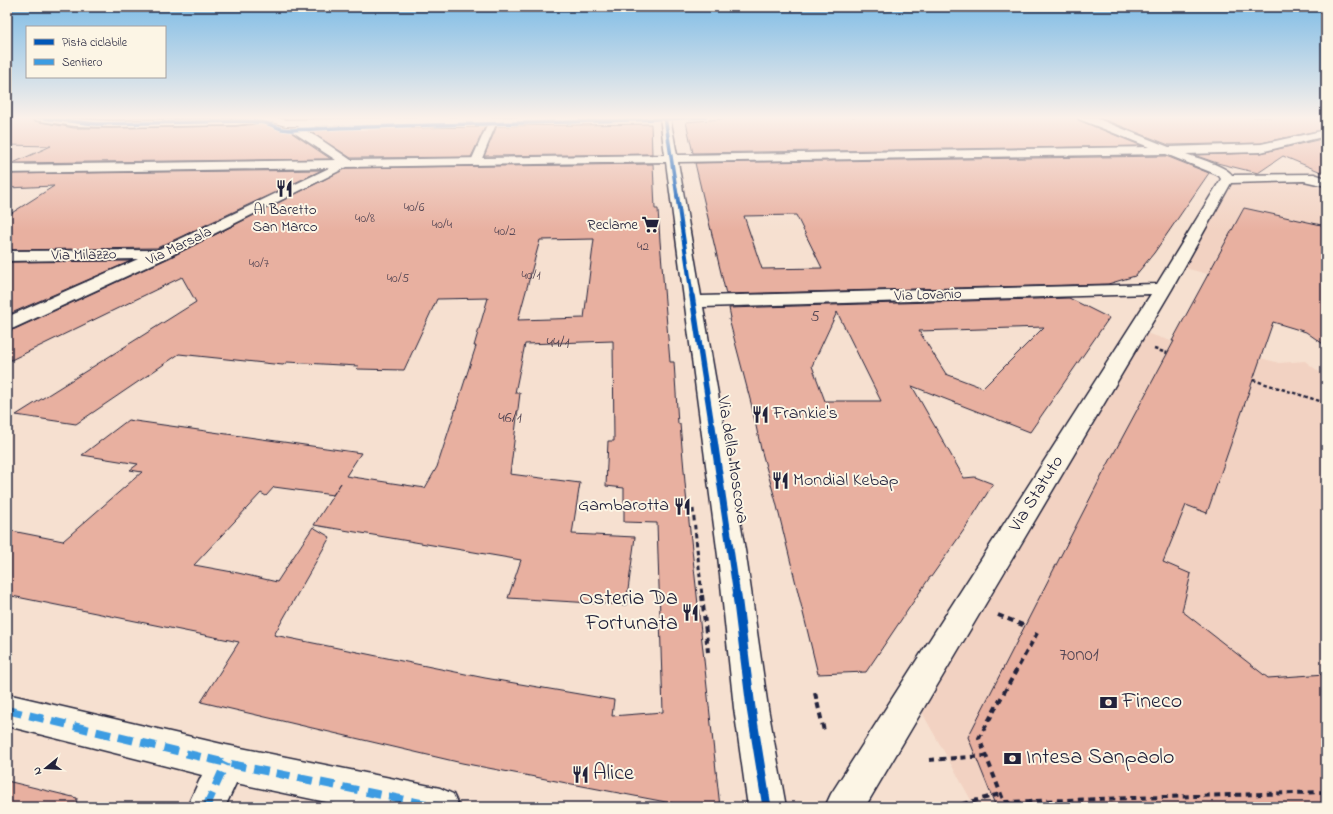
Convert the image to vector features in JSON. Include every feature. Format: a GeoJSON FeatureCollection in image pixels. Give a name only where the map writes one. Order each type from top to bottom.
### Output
{"type":"FeatureCollection","features":[{"type":"Feature","properties":{"kind":"street"},"geometry":{"type":"LineString","coordinates":[[336,155],[348,163]]}},
{"type":"Feature","properties":{"kind":"street","name":"Via della Moscova"},"geometry":{"type":"LineString","coordinates":[[671,155],[732,556],[751,708],[767,807]]}},
{"type":"Feature","properties":{"kind":"street"},"geometry":{"type":"LineString","coordinates":[[7,169],[858,155]]}},
{"type":"Feature","properties":{"kind":"street"},"geometry":{"type":"LineString","coordinates":[[1179,155],[1225,174],[1227,179],[1300,177],[1323,180]]}},
{"type":"Feature","properties":{"kind":"street","name":"Via Marsala"},"geometry":{"type":"LineString","coordinates":[[7,324],[162,254],[348,163]]}},
{"type":"Feature","properties":{"kind":"street","name":"Via Statuto"},"geometry":{"type":"LineString","coordinates":[[844,807],[1163,289],[1227,179]]}},
{"type":"Feature","properties":{"kind":"street","name":"Via Milazzo"},"geometry":{"type":"LineString","coordinates":[[7,256],[162,254]]}},
{"type":"Feature","properties":{"kind":"street","name":"Via Lovanio"},"geometry":{"type":"LineString","coordinates":[[693,302],[1163,289]]}},
{"type":"Feature","properties":{"kind":"street"},"geometry":{"type":"LineString","coordinates":[[7,710],[226,763],[440,807]]}},
{"type":"Feature","properties":{"kind":"street"},"geometry":{"type":"LineString","coordinates":[[206,807],[226,763]]}},
{"type":"Feature","properties":{"kind":"lane"},"geometry":{"type":"LineString","coordinates":[[476,161],[479,155]]}},
{"type":"Feature","properties":{"kind":"path"},"geometry":{"type":"LineString","coordinates":[[1253,380],[1326,404]]}},
{"type":"Feature","properties":{"kind":"path"},"geometry":{"type":"LineString","coordinates":[[693,509],[708,652]]}},
{"type":"Feature","properties":{"kind":"path"},"geometry":{"type":"LineString","coordinates":[[1037,633],[979,738],[1004,802],[1206,797],[1326,792]]}},
{"type":"Feature","properties":{"kind":"path"},"geometry":{"type":"LineString","coordinates":[[815,693],[824,731]]}},
{"type":"Feature","properties":{"kind":"path"},"geometry":{"type":"LineString","coordinates":[[929,760],[985,756]]}},
{"type":"Feature","properties":{"kind":"path"},"geometry":{"type":"LineString","coordinates":[[952,807],[1000,794]]}},
{"type":"Feature","properties":{"kind":"shaded area"},"geometry":{"type":"Polygon","coordinates":[[[7,155],[101,155],[87,163],[7,165],[7,155]]]}},
{"type":"Feature","properties":{"kind":"shaded area"},"geometry":{"type":"Polygon","coordinates":[[[1313,177],[1326,182],[1326,290],[1265,290],[1178,266],[1231,180],[1313,177]]]}},
{"type":"Feature","properties":{"kind":"shaded area"},"geometry":{"type":"Polygon","coordinates":[[[1139,331],[1257,367],[1261,358],[1279,363],[1305,361],[1326,377],[1326,807],[975,807],[915,700],[1139,331]]]}},
{"type":"Feature","properties":{"kind":"building"},"geometry":{"type":"Polygon","coordinates":[[[31,155],[325,155],[331,159],[13,163],[31,155]]]}},
{"type":"Feature","properties":{"kind":"building"},"geometry":{"type":"Polygon","coordinates":[[[346,155],[472,155],[471,157],[351,158],[346,155]]]}},
{"type":"Feature","properties":{"kind":"building"},"geometry":{"type":"Polygon","coordinates":[[[484,155],[569,155],[484,156],[484,155]]]}},
{"type":"Feature","properties":{"kind":"building"},"geometry":{"type":"Polygon","coordinates":[[[1194,155],[1326,155],[1326,174],[1283,156],[1258,173],[1217,163],[1194,155]]]}},
{"type":"Feature","properties":{"kind":"building"},"geometry":{"type":"Polygon","coordinates":[[[1166,156],[1209,173],[1154,253],[1135,276],[1108,284],[726,294],[695,163],[1166,156]],[[796,215],[744,216],[762,269],[822,268],[796,215]]]}},
{"type":"Feature","properties":{"kind":"building"},"geometry":{"type":"Polygon","coordinates":[[[653,164],[655,209],[658,209],[670,362],[674,362],[678,424],[680,424],[686,494],[720,807],[692,807],[462,763],[201,702],[239,642],[7,595],[7,530],[63,541],[142,472],[130,470],[138,464],[82,455],[128,420],[361,453],[346,476],[425,488],[437,467],[476,346],[474,346],[488,298],[437,299],[404,370],[357,369],[358,366],[287,362],[283,365],[179,354],[76,424],[16,415],[196,302],[182,277],[7,362],[7,331],[15,329],[169,258],[347,168],[653,164]],[[594,239],[540,240],[518,320],[584,318],[594,239]],[[613,341],[525,344],[515,393],[520,393],[510,474],[580,483],[572,534],[635,537],[626,605],[508,598],[521,560],[314,525],[341,483],[333,495],[274,487],[266,496],[261,493],[194,565],[277,582],[313,527],[330,537],[274,635],[485,678],[614,700],[612,716],[663,712],[657,523],[624,522],[624,488],[606,486],[608,441],[614,441],[613,341]]]}},
{"type":"Feature","properties":{"kind":"building"},"geometry":{"type":"Polygon","coordinates":[[[322,170],[157,248],[7,250],[7,216],[54,186],[7,188],[7,174],[322,170]]]}},
{"type":"Feature","properties":{"kind":"building"},"geometry":{"type":"Polygon","coordinates":[[[1244,208],[1326,226],[1326,346],[1306,332],[1273,322],[1207,513],[1186,505],[1163,562],[1191,574],[1182,611],[1268,678],[1326,674],[1326,805],[1281,807],[996,807],[968,737],[1099,481],[1174,341],[1172,341],[1244,208]]]}},
{"type":"Feature","properties":{"kind":"building"},"geometry":{"type":"Polygon","coordinates":[[[131,261],[7,315],[7,262],[131,261]]]}},
{"type":"Feature","properties":{"kind":"building"},"geometry":{"type":"Polygon","coordinates":[[[1069,298],[1109,318],[1030,432],[912,386],[964,478],[975,477],[993,484],[966,527],[930,577],[866,672],[818,674],[729,319],[731,318],[729,308],[1069,298]],[[837,312],[812,366],[825,401],[881,401],[837,312]],[[1044,327],[919,331],[946,374],[983,388],[1044,327]]]}},
{"type":"Feature","properties":{"kind":"building"},"geometry":{"type":"Polygon","coordinates":[[[7,781],[77,798],[76,807],[7,807],[7,781]]]}},
{"type":"Feature","properties":{"kind":"marked path"},"geometry":{"type":"LineString","coordinates":[[7,710],[226,763],[440,807]]}},
{"type":"Feature","properties":{"kind":"marked path"},"geometry":{"type":"LineString","coordinates":[[206,807],[226,763]]}},
{"type":"Feature","properties":{"kind":"cycle path"},"geometry":{"type":"LineString","coordinates":[[671,155],[732,556],[751,708],[767,807]]}},
{"type":"Feature","properties":{"kind":"place","name":"Al Baretto San Marco"},"geometry":{"type":"Point","coordinates":[285,189]}},
{"type":"Feature","properties":{"kind":"place","name":"Reclame"},"geometry":{"type":"Point","coordinates":[651,225]}},
{"type":"Feature","properties":{"kind":"place","name":"Frankie's"},"geometry":{"type":"Point","coordinates":[760,414]}},
{"type":"Feature","properties":{"kind":"place","name":"Mondial Kebap"},"geometry":{"type":"Point","coordinates":[780,481]}},
{"type":"Feature","properties":{"kind":"place","name":"Gambarotta"},"geometry":{"type":"Point","coordinates":[682,506]}},
{"type":"Feature","properties":{"kind":"place","name":"Osteria Da Fortunata"},"geometry":{"type":"Point","coordinates":[691,612]}},
{"type":"Feature","properties":{"kind":"place","name":"Fineco"},"geometry":{"type":"Point","coordinates":[1109,702]}},
{"type":"Feature","properties":{"kind":"place","name":"Intesa Sanpaolo"},"geometry":{"type":"Point","coordinates":[1013,758]}},
{"type":"Feature","properties":{"kind":"place","name":"Alice"},"geometry":{"type":"Point","coordinates":[580,774]}}]}
